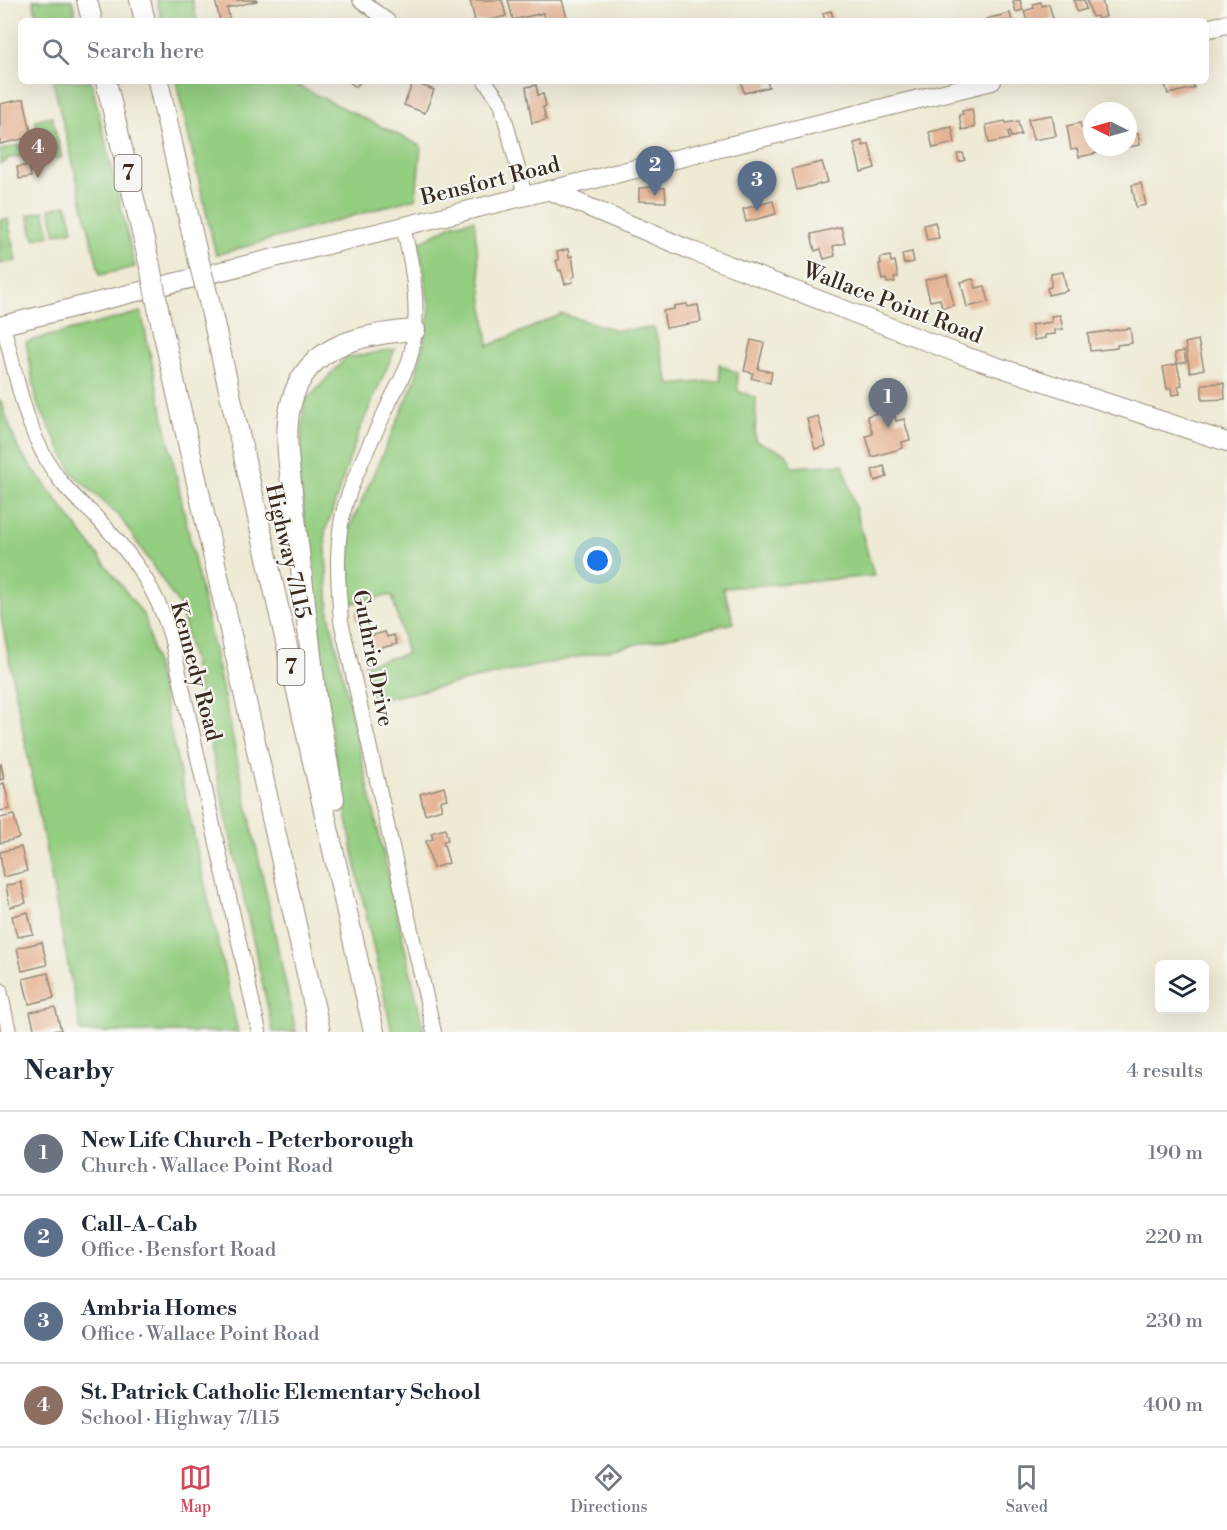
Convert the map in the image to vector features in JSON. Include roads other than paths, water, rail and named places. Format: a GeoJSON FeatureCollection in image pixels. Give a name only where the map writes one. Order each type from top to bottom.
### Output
{"type":"FeatureCollection","features":[{"type":"Feature","properties":{"kind":"highway"},"geometry":{"type":"LineString","coordinates":[[87,0],[91,18]]}},
{"type":"Feature","properties":{"kind":"highway"},"geometry":{"type":"LineString","coordinates":[[140,0],[144,18]]}},
{"type":"Feature","properties":{"kind":"highway","name":"7"},"geometry":{"type":"LineString","coordinates":[[107,84],[150,266],[320,1032]]}},
{"type":"Feature","properties":{"kind":"highway","name":"Highway 7/115"},"geometry":{"type":"LineString","coordinates":[[159,84],[374,1032]]}},
{"type":"Feature","properties":{"kind":"highway"},"geometry":{"type":"LineString","coordinates":[[339,879],[338,825],[316,698],[291,483],[288,449],[291,400],[308,368],[319,356],[334,346],[364,338],[415,330]]}},
{"type":"Feature","properties":{"kind":"highway"},"geometry":{"type":"LineString","coordinates":[[298,933],[315,1032]]}},
{"type":"Feature","properties":{"kind":"main road"},"geometry":{"type":"LineString","coordinates":[[1209,28],[1227,24]]}},
{"type":"Feature","properties":{"kind":"main road","name":"Bensfort Road"},"geometry":{"type":"LineString","coordinates":[[1,325],[980,84]]}},
{"type":"Feature","properties":{"kind":"main road","name":"Wallace Point Road"},"geometry":{"type":"LineString","coordinates":[[548,190],[695,252],[962,355],[1227,442]]}},
{"type":"Feature","properties":{"kind":"street"},"geometry":{"type":"LineString","coordinates":[[360,0],[384,18]]}},
{"type":"Feature","properties":{"kind":"street"},"geometry":{"type":"LineString","coordinates":[[487,84],[501,103],[525,196]]}},
{"type":"Feature","properties":{"kind":"street","name":"Guthrie Drive"},"geometry":{"type":"LineString","coordinates":[[403,227],[414,295],[415,330],[412,351],[404,374],[358,471],[347,501],[339,542],[338,579],[341,621],[434,1032]]}},
{"type":"Feature","properties":{"kind":"street","name":"Kennedy Road"},"geometry":{"type":"LineString","coordinates":[[1,325],[24,414],[45,458],[60,480],[128,552],[146,578],[164,614],[259,1032]]}},
{"type":"Feature","properties":{"kind":"street"},"geometry":{"type":"LineString","coordinates":[[0,990],[9,1032]]}},
{"type":"Feature","properties":{"kind":"place","name":"St. Patrick Catholic Elementary School"},"geometry":{"type":"Point","coordinates":[38,178]}},
{"type":"Feature","properties":{"kind":"place","name":"Call-A-Cab"},"geometry":{"type":"Point","coordinates":[655,196]}},
{"type":"Feature","properties":{"kind":"place","name":"Ambria Homes"},"geometry":{"type":"Point","coordinates":[757,211]}},
{"type":"Feature","properties":{"kind":"place","name":"New Life Church - Peterborough"},"geometry":{"type":"Point","coordinates":[888,428]}}]}
